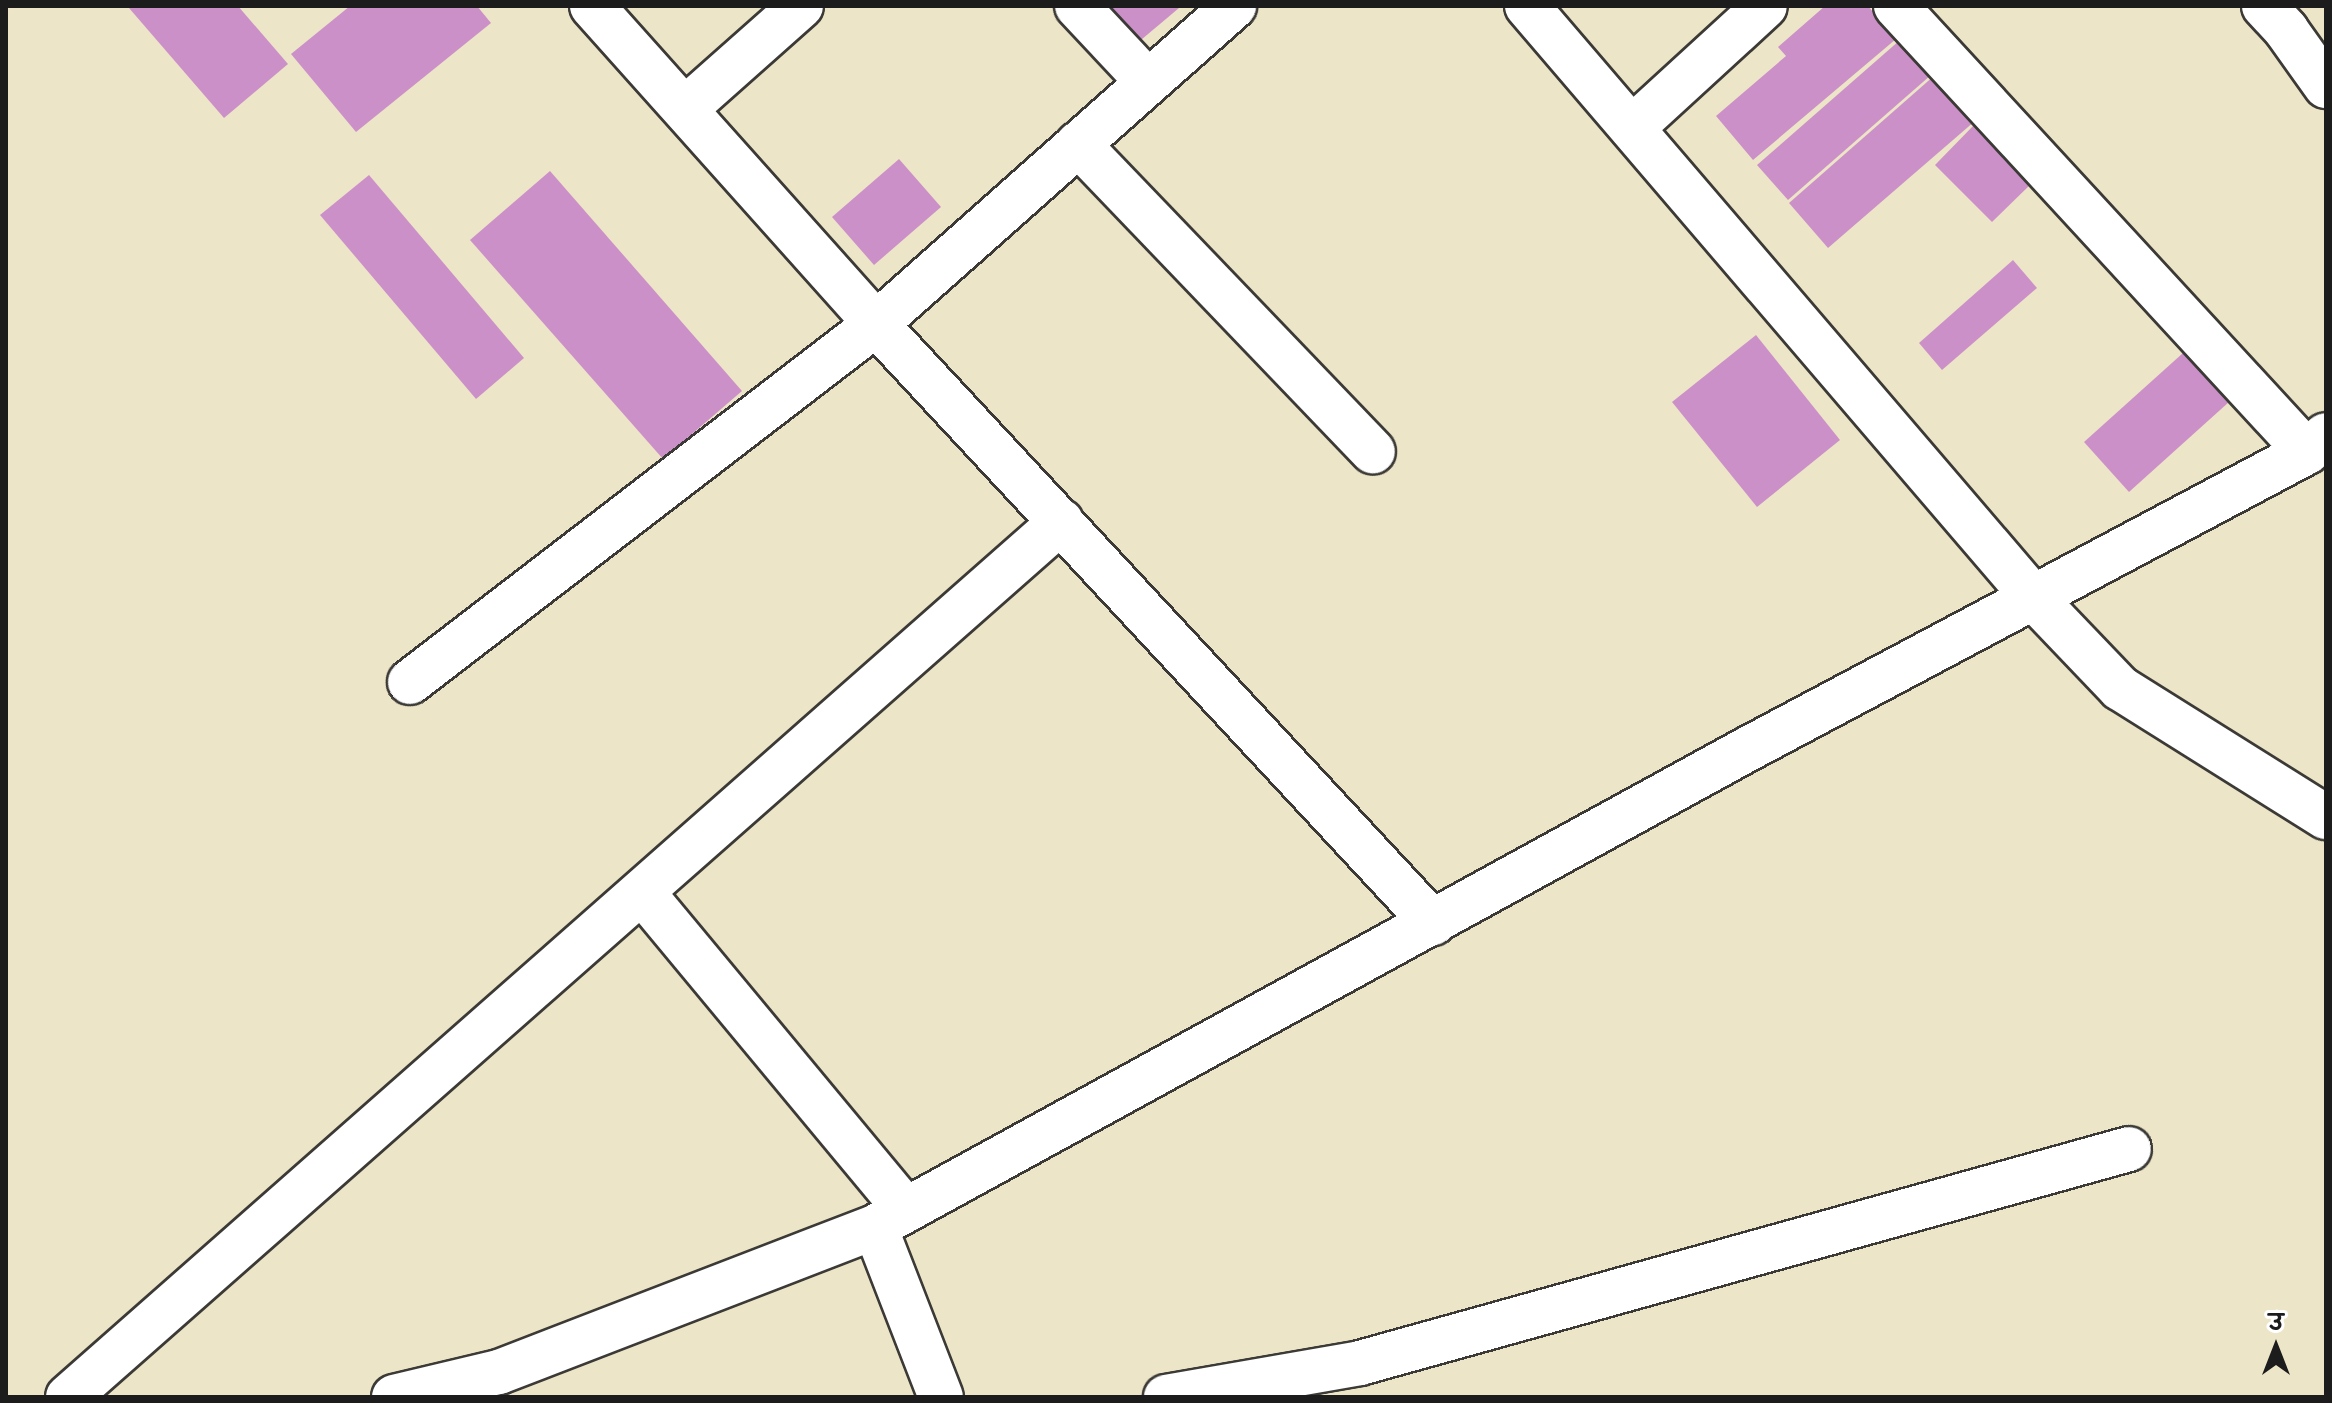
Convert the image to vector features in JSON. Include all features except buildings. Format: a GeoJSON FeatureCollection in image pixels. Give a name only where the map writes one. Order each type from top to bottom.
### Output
{"type":"FeatureCollection","features":[{"type":"Feature","properties":{"kind":"street"},"geometry":{"type":"LineString","coordinates":[[592,6],[876,324],[1433,923]]}},
{"type":"Feature","properties":{"kind":"street"},"geometry":{"type":"LineString","coordinates":[[685,109],[801,6]]}},
{"type":"Feature","properties":{"kind":"street"},"geometry":{"type":"LineString","coordinates":[[1077,6],[1148,82]]}},
{"type":"Feature","properties":{"kind":"street"},"geometry":{"type":"LineString","coordinates":[[410,682],[876,324],[1234,6]]}},
{"type":"Feature","properties":{"kind":"street"},"geometry":{"type":"LineString","coordinates":[[1527,6],[2033,597],[2120,688],[2326,817]]}},
{"type":"Feature","properties":{"kind":"street"},"geometry":{"type":"LineString","coordinates":[[1632,128],[1765,6]]}},
{"type":"Feature","properties":{"kind":"street"},"geometry":{"type":"LineString","coordinates":[[394,1397],[474,1388],[499,1372],[890,1218],[2316,443],[1896,6]]}},
{"type":"Feature","properties":{"kind":"street"},"geometry":{"type":"LineString","coordinates":[[2264,6],[2286,30],[2326,86]]}},
{"type":"Feature","properties":{"kind":"street"},"geometry":{"type":"LineString","coordinates":[[1078,144],[1373,452]]}},
{"type":"Feature","properties":{"kind":"street"},"geometry":{"type":"LineString","coordinates":[[68,1397],[1061,522]]}},
{"type":"Feature","properties":{"kind":"street"},"geometry":{"type":"LineString","coordinates":[[642,892],[890,1218],[941,1397]]}},
{"type":"Feature","properties":{"kind":"street"},"geometry":{"type":"LineString","coordinates":[[1166,1397],[1360,1363],[2129,1149]]}}]}
